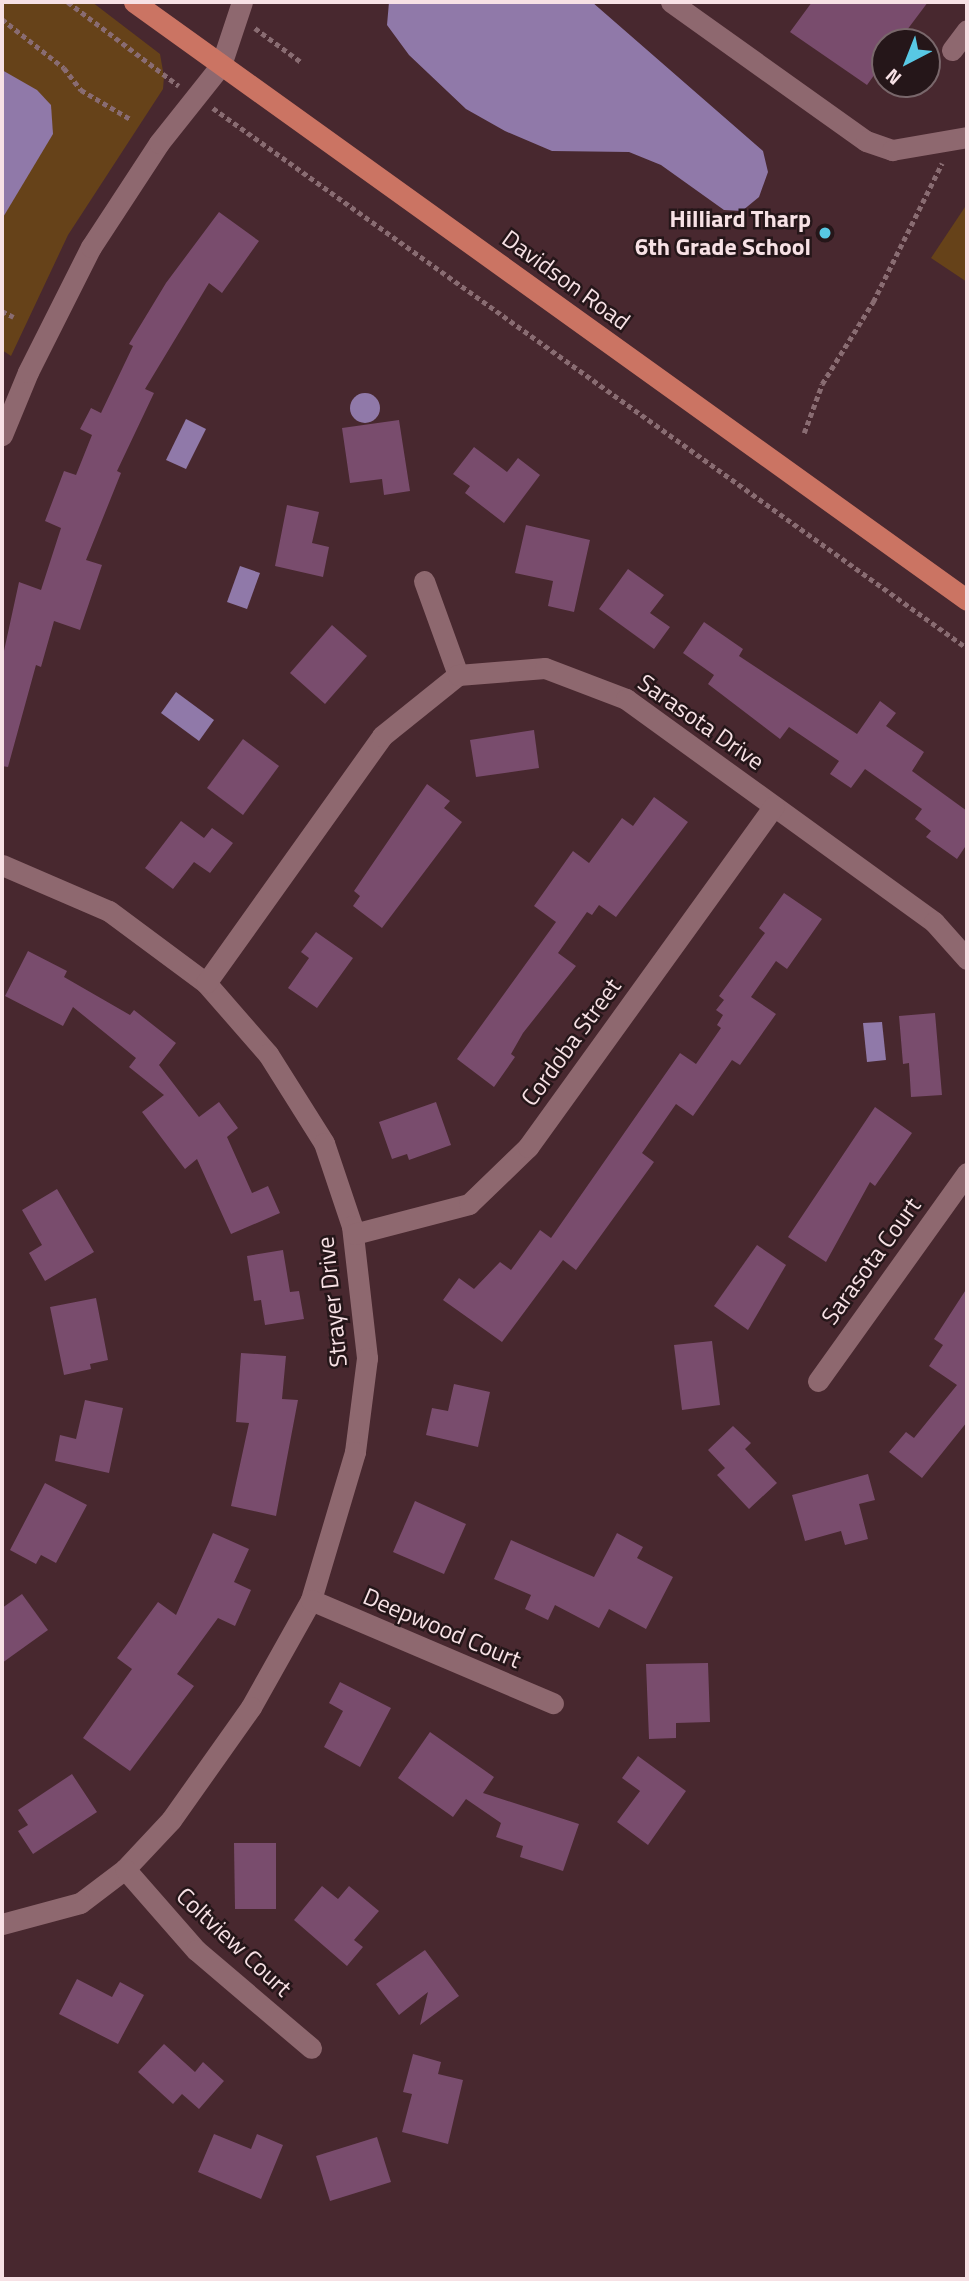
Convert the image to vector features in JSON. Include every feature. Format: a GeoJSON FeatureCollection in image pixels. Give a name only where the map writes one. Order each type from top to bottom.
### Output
{"type":"FeatureCollection","features":[{"type":"Feature","properties":{"kind":"main road","name":"Davidson Road"},"geometry":{"type":"LineString","coordinates":[[134,2],[967,600]]}},
{"type":"Feature","properties":{"kind":"street"},"geometry":{"type":"LineString","coordinates":[[2,435],[28,372],[91,247],[159,143],[221,65],[242,2]]}},
{"type":"Feature","properties":{"kind":"street"},"geometry":{"type":"LineString","coordinates":[[671,2],[866,141],[892,150],[967,137]]}},
{"type":"Feature","properties":{"kind":"street"},"geometry":{"type":"LineString","coordinates":[[952,50],[967,30]]}},
{"type":"Feature","properties":{"kind":"street"},"geometry":{"type":"LineString","coordinates":[[206,983],[382,736],[458,675],[424,581]]}},
{"type":"Feature","properties":{"kind":"street","name":"Sarasota Drive"},"geometry":{"type":"LineString","coordinates":[[458,675],[545,668],[626,699],[934,922],[967,959]]}},
{"type":"Feature","properties":{"kind":"street","name":"Cordoba Street"},"geometry":{"type":"LineString","coordinates":[[354,1234],[469,1204],[528,1147],[774,806]]}},
{"type":"Feature","properties":{"kind":"street","name":"Strayer Drive"},"geometry":{"type":"LineString","coordinates":[[2,865],[109,911],[206,983],[268,1054],[324,1143],[354,1234],[365,1330],[366,1380],[355,1452],[311,1600],[251,1707],[171,1820],[125,1869],[80,1903],[2,1924]]}},
{"type":"Feature","properties":{"kind":"street","name":"Sarasota Court"},"geometry":{"type":"LineString","coordinates":[[818,1381],[967,1173]]}},
{"type":"Feature","properties":{"kind":"street","name":"Deepwood Court"},"geometry":{"type":"LineString","coordinates":[[311,1600],[553,1703]]}},
{"type":"Feature","properties":{"kind":"street","name":"Coltview Court"},"geometry":{"type":"LineString","coordinates":[[125,1869],[196,1950],[311,2048]]}},
{"type":"Feature","properties":{"kind":"path"},"geometry":{"type":"LineString","coordinates":[[68,2],[153,70],[196,96],[967,648]]}},
{"type":"Feature","properties":{"kind":"path"},"geometry":{"type":"LineString","coordinates":[[2,19],[64,68],[80,90],[132,120]]}},
{"type":"Feature","properties":{"kind":"path"},"geometry":{"type":"LineString","coordinates":[[278,46],[301,62]]}},
{"type":"Feature","properties":{"kind":"path"},"geometry":{"type":"LineString","coordinates":[[804,433],[822,384],[873,302],[943,166],[935,143]]}},
{"type":"Feature","properties":{"kind":"path"},"geometry":{"type":"LineString","coordinates":[[2,311],[14,317]]}},
{"type":"Feature","properties":{"kind":"shaded area"},"geometry":{"type":"Polygon","coordinates":[[[2,2],[92,2],[160,54],[164,77],[163,89],[68,235],[11,356],[2,350],[2,2]]]}},
{"type":"Feature","properties":{"kind":"shaded area"},"geometry":{"type":"Polygon","coordinates":[[[389,2],[592,2],[763,151],[768,172],[759,197],[742,211],[724,210],[661,165],[629,152],[552,151],[505,131],[466,109],[409,55],[387,25],[389,2]]]}},
{"type":"Feature","properties":{"kind":"shaded area"},"geometry":{"type":"Polygon","coordinates":[[[2,70],[37,90],[51,105],[53,134],[2,219],[2,70]]]}},
{"type":"Feature","properties":{"kind":"shaded area"},"geometry":{"type":"Polygon","coordinates":[[[967,204],[967,282],[931,258],[967,204]]]}},
{"type":"Feature","properties":{"kind":"shaded area"},"geometry":{"type":"Polygon","coordinates":[[[365,393],[376,397],[380,408],[376,419],[365,423],[354,419],[350,408],[354,397],[365,393]]]}},
{"type":"Feature","properties":{"kind":"shaded area"},"geometry":{"type":"Polygon","coordinates":[[[186,419],[206,429],[186,469],[166,460],[186,419]]]}},
{"type":"Feature","properties":{"kind":"shaded area"},"geometry":{"type":"Polygon","coordinates":[[[240,566],[260,573],[247,609],[227,602],[240,566]]]}},
{"type":"Feature","properties":{"kind":"shaded area"},"geometry":{"type":"Polygon","coordinates":[[[176,692],[214,720],[199,741],[161,713],[176,692]]]}},
{"type":"Feature","properties":{"kind":"shaded area"},"geometry":{"type":"Polygon","coordinates":[[[882,1022],[886,1060],[867,1062],[863,1023],[882,1022]]]}},
{"type":"Feature","properties":{"kind":"building"},"geometry":{"type":"Polygon","coordinates":[[[812,2],[928,2],[908,28],[871,28],[871,79],[867,85],[790,32],[812,2]]]}},
{"type":"Feature","properties":{"kind":"building"},"geometry":{"type":"Polygon","coordinates":[[[219,212],[259,241],[222,293],[209,283],[145,389],[154,393],[117,471],[121,473],[86,560],[102,565],[80,630],[54,621],[41,667],[36,665],[8,767],[2,766],[2,660],[19,582],[41,590],[61,528],[45,521],[64,471],[76,475],[92,435],[80,429],[91,408],[101,413],[133,346],[129,344],[166,283],[219,212]]]}},
{"type":"Feature","properties":{"kind":"building"},"geometry":{"type":"Polygon","coordinates":[[[399,420],[410,491],[384,495],[382,479],[350,483],[342,428],[399,420]]]}},
{"type":"Feature","properties":{"kind":"building"},"geometry":{"type":"Polygon","coordinates":[[[474,447],[507,472],[518,458],[540,475],[504,523],[465,493],[470,486],[453,474],[474,447]]]}},
{"type":"Feature","properties":{"kind":"building"},"geometry":{"type":"Polygon","coordinates":[[[287,505],[319,512],[312,543],[329,547],[323,577],[275,566],[287,505]]]}},
{"type":"Feature","properties":{"kind":"building"},"geometry":{"type":"Polygon","coordinates":[[[526,525],[590,540],[574,612],[548,606],[553,581],[515,573],[526,525]]]}},
{"type":"Feature","properties":{"kind":"building"},"geometry":{"type":"Polygon","coordinates":[[[628,569],[664,595],[650,613],[670,627],[654,649],[599,609],[628,569]]]}},
{"type":"Feature","properties":{"kind":"building"},"geometry":{"type":"Polygon","coordinates":[[[704,622],[743,649],[739,656],[857,734],[880,701],[896,713],[886,726],[924,752],[912,771],[967,811],[967,844],[957,859],[926,837],[931,831],[915,819],[922,809],[865,769],[851,788],[830,774],[839,761],[789,727],[780,739],[708,684],[714,675],[683,653],[704,622]]]}},
{"type":"Feature","properties":{"kind":"building"},"geometry":{"type":"Polygon","coordinates":[[[332,625],[367,656],[325,704],[290,673],[332,625]]]}},
{"type":"Feature","properties":{"kind":"building"},"geometry":{"type":"Polygon","coordinates":[[[534,730],[539,768],[476,777],[470,740],[534,730]]]}},
{"type":"Feature","properties":{"kind":"building"},"geometry":{"type":"Polygon","coordinates":[[[243,739],[279,766],[243,815],[207,788],[243,739]]]}},
{"type":"Feature","properties":{"kind":"building"},"geometry":{"type":"Polygon","coordinates":[[[427,784],[450,801],[444,808],[462,822],[382,928],[353,906],[360,896],[354,891],[427,784]]]}},
{"type":"Feature","properties":{"kind":"building"},"geometry":{"type":"Polygon","coordinates":[[[654,797],[688,822],[616,917],[599,905],[592,915],[587,912],[558,953],[576,966],[523,1033],[511,1054],[515,1057],[494,1087],[457,1059],[556,922],[534,906],[573,851],[589,863],[622,818],[633,826],[654,797]]]}},
{"type":"Feature","properties":{"kind":"building"},"geometry":{"type":"Polygon","coordinates":[[[181,821],[204,838],[212,828],[233,843],[210,873],[194,862],[173,889],[145,868],[181,821]]]}},
{"type":"Feature","properties":{"kind":"building"},"geometry":{"type":"Polygon","coordinates":[[[784,893],[822,919],[787,969],[776,961],[751,997],[776,1014],[740,1065],[732,1060],[693,1116],[676,1104],[642,1153],[654,1162],[576,1270],[563,1260],[502,1342],[443,1300],[459,1278],[474,1289],[500,1262],[511,1270],[540,1230],[551,1238],[680,1053],[696,1064],[721,1028],[717,1025],[723,1015],[716,1010],[724,1000],[719,996],[765,933],[759,928],[784,893]]]}},
{"type":"Feature","properties":{"kind":"building"},"geometry":{"type":"Polygon","coordinates":[[[316,932],[353,958],[317,1008],[288,988],[309,958],[301,952],[316,932]]]}},
{"type":"Feature","properties":{"kind":"building"},"geometry":{"type":"Polygon","coordinates":[[[28,951],[67,971],[64,977],[130,1015],[134,1010],[176,1043],[159,1065],[199,1117],[219,1102],[238,1128],[227,1137],[252,1193],[268,1186],[280,1213],[231,1234],[197,1159],[185,1169],[142,1112],[164,1095],[129,1067],[136,1058],[73,1007],[63,1026],[5,996],[28,951]]]}},
{"type":"Feature","properties":{"kind":"building"},"geometry":{"type":"Polygon","coordinates":[[[935,1013],[942,1095],[911,1097],[909,1063],[903,1064],[899,1016],[935,1013]]]}},
{"type":"Feature","properties":{"kind":"building"},"geometry":{"type":"Polygon","coordinates":[[[436,1102],[451,1145],[409,1160],[407,1154],[392,1159],[379,1122],[436,1102]]]}},
{"type":"Feature","properties":{"kind":"building"},"geometry":{"type":"Polygon","coordinates":[[[875,1107],[912,1133],[875,1186],[870,1182],[826,1262],[788,1237],[875,1107]]]}},
{"type":"Feature","properties":{"kind":"building"},"geometry":{"type":"Polygon","coordinates":[[[57,1189],[94,1252],[45,1281],[29,1253],[42,1245],[22,1210],[57,1189]]]}},
{"type":"Feature","properties":{"kind":"building"},"geometry":{"type":"Polygon","coordinates":[[[757,1245],[786,1265],[748,1330],[714,1306],[757,1245]]]}},
{"type":"Feature","properties":{"kind":"building"},"geometry":{"type":"Polygon","coordinates":[[[283,1250],[290,1292],[299,1291],[304,1319],[265,1325],[261,1300],[254,1301],[247,1256],[283,1250]]]}},
{"type":"Feature","properties":{"kind":"building"},"geometry":{"type":"Polygon","coordinates":[[[967,1288],[967,1422],[922,1478],[889,1452],[906,1432],[914,1438],[957,1385],[929,1366],[943,1345],[934,1339],[967,1288]]]}},
{"type":"Feature","properties":{"kind":"building"},"geometry":{"type":"Polygon","coordinates":[[[96,1298],[108,1360],[90,1364],[91,1369],[64,1375],[50,1307],[96,1298]]]}},
{"type":"Feature","properties":{"kind":"building"},"geometry":{"type":"Polygon","coordinates":[[[712,1341],[720,1405],[682,1410],[674,1345],[712,1341]]]}},
{"type":"Feature","properties":{"kind":"building"},"geometry":{"type":"Polygon","coordinates":[[[241,1353],[286,1356],[282,1399],[298,1400],[276,1516],[231,1506],[249,1423],[236,1422],[241,1353]]]}},
{"type":"Feature","properties":{"kind":"building"},"geometry":{"type":"Polygon","coordinates":[[[454,1384],[490,1392],[478,1447],[426,1435],[432,1408],[448,1411],[454,1384]]]}},
{"type":"Feature","properties":{"kind":"building"},"geometry":{"type":"Polygon","coordinates":[[[85,1400],[123,1408],[109,1473],[55,1461],[60,1435],[76,1439],[85,1400]]]}},
{"type":"Feature","properties":{"kind":"building"},"geometry":{"type":"Polygon","coordinates":[[[733,1426],[751,1443],[745,1449],[777,1483],[749,1509],[717,1475],[725,1468],[708,1450],[733,1426]]]}},
{"type":"Feature","properties":{"kind":"building"},"geometry":{"type":"Polygon","coordinates":[[[868,1474],[875,1500],[859,1504],[868,1539],[845,1545],[841,1531],[805,1541],[792,1495],[868,1474]]]}},
{"type":"Feature","properties":{"kind":"building"},"geometry":{"type":"Polygon","coordinates":[[[45,1483],[87,1505],[56,1563],[41,1555],[36,1564],[10,1550],[45,1483]]]}},
{"type":"Feature","properties":{"kind":"building"},"geometry":{"type":"Polygon","coordinates":[[[415,1501],[466,1524],[444,1574],[393,1552],[415,1501]]]}},
{"type":"Feature","properties":{"kind":"building"},"geometry":{"type":"Polygon","coordinates":[[[213,1533],[249,1549],[234,1582],[251,1590],[235,1626],[218,1618],[177,1674],[194,1686],[130,1771],[83,1738],[132,1669],[117,1658],[158,1602],[176,1615],[213,1533]]]}},
{"type":"Feature","properties":{"kind":"building"},"geometry":{"type":"Polygon","coordinates":[[[617,1533],[643,1547],[637,1558],[673,1577],[646,1629],[609,1609],[599,1628],[555,1605],[548,1620],[525,1609],[531,1595],[494,1579],[511,1540],[594,1577],[617,1533]]]}},
{"type":"Feature","properties":{"kind":"building"},"geometry":{"type":"Polygon","coordinates":[[[22,1594],[48,1630],[2,1663],[2,1608],[22,1594]]]}},
{"type":"Feature","properties":{"kind":"building"},"geometry":{"type":"Polygon","coordinates":[[[708,1663],[710,1722],[676,1723],[676,1738],[649,1739],[646,1664],[708,1663]]]}},
{"type":"Feature","properties":{"kind":"building"},"geometry":{"type":"Polygon","coordinates":[[[340,1682],[391,1708],[360,1767],[324,1747],[343,1711],[329,1703],[340,1682]]]}},
{"type":"Feature","properties":{"kind":"building"},"geometry":{"type":"Polygon","coordinates":[[[430,1732],[494,1777],[483,1793],[579,1824],[563,1871],[520,1857],[523,1846],[496,1837],[501,1823],[466,1799],[453,1817],[398,1778],[430,1732]]]}},
{"type":"Feature","properties":{"kind":"building"},"geometry":{"type":"Polygon","coordinates":[[[638,1756],[686,1791],[648,1845],[617,1822],[640,1791],[622,1778],[638,1756]]]}},
{"type":"Feature","properties":{"kind":"building"},"geometry":{"type":"Polygon","coordinates":[[[72,1774],[97,1812],[33,1854],[18,1831],[28,1825],[18,1810],[72,1774]]]}},
{"type":"Feature","properties":{"kind":"building"},"geometry":{"type":"Polygon","coordinates":[[[234,1843],[276,1843],[276,1909],[235,1909],[234,1843]]]}},
{"type":"Feature","properties":{"kind":"building"},"geometry":{"type":"Polygon","coordinates":[[[322,1886],[338,1899],[349,1886],[379,1911],[354,1940],[363,1947],[347,1966],[294,1920],[322,1886]]]}},
{"type":"Feature","properties":{"kind":"building"},"geometry":{"type":"Polygon","coordinates":[[[425,1950],[459,1996],[420,2025],[428,1992],[399,2015],[376,1984],[425,1950]]]}},
{"type":"Feature","properties":{"kind":"building"},"geometry":{"type":"Polygon","coordinates":[[[77,1979],[112,1997],[120,1982],[144,1995],[118,2044],[59,2014],[77,1979]]]}},
{"type":"Feature","properties":{"kind":"building"},"geometry":{"type":"Polygon","coordinates":[[[164,2044],[195,2072],[203,2062],[224,2081],[199,2109],[182,2094],[173,2104],[138,2072],[164,2044]]]}},
{"type":"Feature","properties":{"kind":"building"},"geometry":{"type":"Polygon","coordinates":[[[413,2054],[441,2062],[438,2074],[463,2080],[448,2144],[402,2132],[412,2094],[403,2092],[413,2054]]]}},
{"type":"Feature","properties":{"kind":"building"},"geometry":{"type":"Polygon","coordinates":[[[214,2134],[251,2149],[257,2134],[283,2145],[261,2199],[198,2172],[214,2134]]]}},
{"type":"Feature","properties":{"kind":"building"},"geometry":{"type":"Polygon","coordinates":[[[377,2137],[391,2182],[330,2201],[316,2156],[377,2137]]]}},
{"type":"Feature","properties":{"kind":"place","name":"Hilliard Tharp 6th Grade School"},"geometry":{"type":"Point","coordinates":[825,233]}}]}
